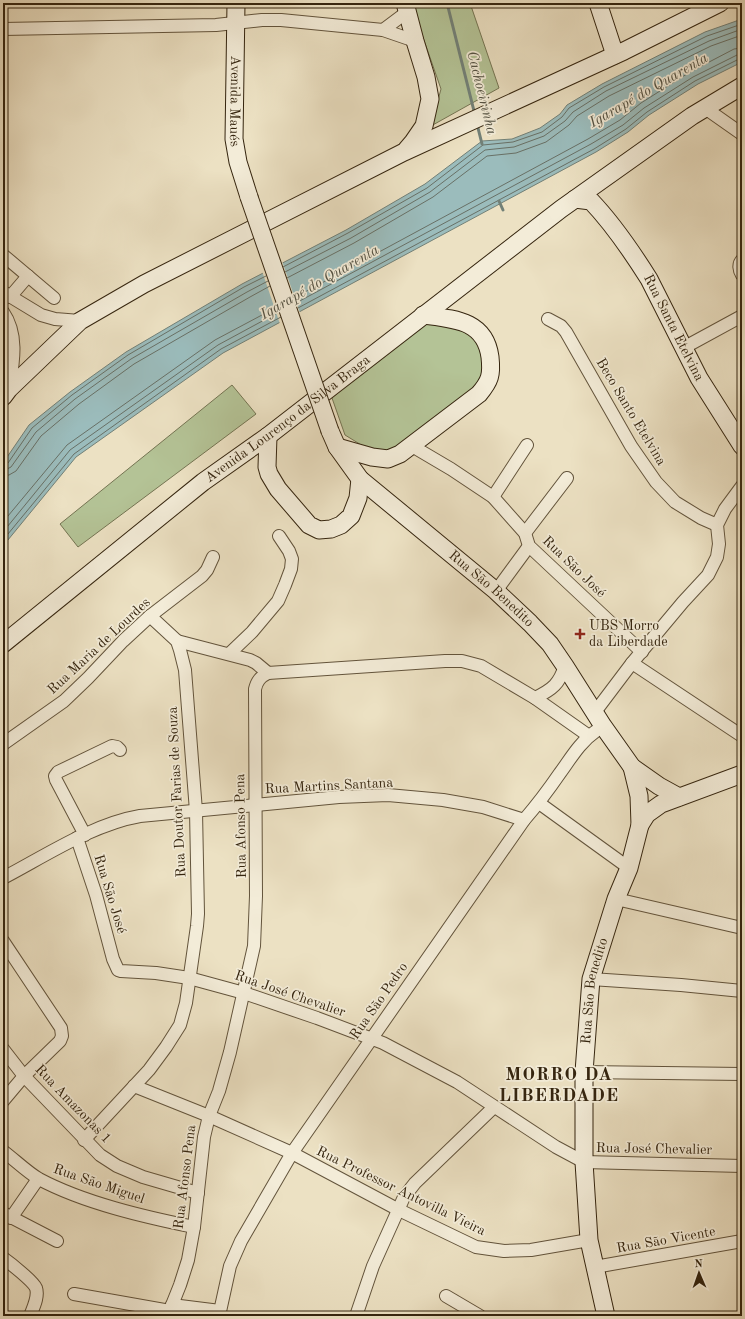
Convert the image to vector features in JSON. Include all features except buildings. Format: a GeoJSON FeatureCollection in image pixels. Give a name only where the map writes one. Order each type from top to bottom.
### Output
{"type":"FeatureCollection","features":[{"type":"Feature","properties":{"kind":"street","name":"Avenida Maués"},"geometry":{"type":"LineString","coordinates":[[236,3],[237,23],[234,139],[238,162],[330,431]]}},
{"type":"Feature","properties":{"kind":"street"},"geometry":{"type":"LineString","coordinates":[[598,3],[615,55]]}},
{"type":"Feature","properties":{"kind":"street"},"geometry":{"type":"LineString","coordinates":[[6,393],[80,321],[144,284],[404,152],[615,55],[720,3]]}},
{"type":"Feature","properties":{"kind":"street"},"geometry":{"type":"LineString","coordinates":[[383,30],[406,7]]}},
{"type":"Feature","properties":{"kind":"street"},"geometry":{"type":"LineString","coordinates":[[404,152],[424,126],[430,100],[426,77],[406,7]]}},
{"type":"Feature","properties":{"kind":"street"},"geometry":{"type":"LineString","coordinates":[[3,29],[216,25],[262,20],[281,20],[383,30],[415,41]]}},
{"type":"Feature","properties":{"kind":"street","name":"Avenida Lourenço da Silva Braga"},"geometry":{"type":"LineString","coordinates":[[3,644],[203,482],[268,436],[575,199],[692,116],[742,86]]}},
{"type":"Feature","properties":{"kind":"street"},"geometry":{"type":"LineString","coordinates":[[705,108],[742,134]]}},
{"type":"Feature","properties":{"kind":"street","name":"Rua Santa Etelvina"},"geometry":{"type":"LineString","coordinates":[[575,199],[591,201],[640,264],[685,347],[699,378],[742,446]]}},
{"type":"Feature","properties":{"kind":"street"},"geometry":{"type":"LineString","coordinates":[[3,255],[54,298]]}},
{"type":"Feature","properties":{"kind":"street"},"geometry":{"type":"LineString","coordinates":[[742,260],[739,268],[742,275]]}},
{"type":"Feature","properties":{"kind":"street"},"geometry":{"type":"LineString","coordinates":[[28,276],[6,294],[41,315],[55,319],[80,321]]}},
{"type":"Feature","properties":{"kind":"street"},"geometry":{"type":"LineString","coordinates":[[3,312],[12,332],[14,352],[6,393]]}},
{"type":"Feature","properties":{"kind":"street"},"geometry":{"type":"LineString","coordinates":[[338,447],[372,457],[388,459],[400,454],[479,394],[488,383],[491,368],[488,346],[482,334],[468,324],[451,318],[423,315]]}},
{"type":"Feature","properties":{"kind":"street"},"geometry":{"type":"LineString","coordinates":[[685,347],[742,316]]}},
{"type":"Feature","properties":{"kind":"street","name":"Beco Santo Etelvina"},"geometry":{"type":"LineString","coordinates":[[548,319],[561,326],[566,332],[631,446],[656,482],[675,502],[701,518],[716,525]]}},
{"type":"Feature","properties":{"kind":"street","name":"Rua São Benedito"},"geometry":{"type":"LineString","coordinates":[[330,431],[338,447],[360,479],[496,591],[550,644],[565,666],[596,725],[632,767],[659,786],[679,797]]}},
{"type":"Feature","properties":{"kind":"street"},"geometry":{"type":"LineString","coordinates":[[268,436],[267,467],[269,474],[278,489],[309,525],[319,530],[331,529],[341,525],[352,516],[358,498],[360,479]]}},
{"type":"Feature","properties":{"kind":"street","name":"Rua São José"},"geometry":{"type":"LineString","coordinates":[[412,446],[451,469],[493,497],[525,533],[529,546],[642,652]]}},
{"type":"Feature","properties":{"kind":"street"},"geometry":{"type":"LineString","coordinates":[[493,497],[527,446]]}},
{"type":"Feature","properties":{"kind":"street"},"geometry":{"type":"LineString","coordinates":[[525,533],[567,478]]}},
{"type":"Feature","properties":{"kind":"street"},"geometry":{"type":"LineString","coordinates":[[716,525],[725,508],[742,486]]}},
{"type":"Feature","properties":{"kind":"street","name":"Rua São Pedro"},"geometry":{"type":"LineString","coordinates":[[219,1313],[230,1266],[241,1241],[292,1153],[524,820],[539,803],[578,747],[596,725],[632,663],[683,602],[708,575],[717,557],[719,544],[716,525]]}},
{"type":"Feature","properties":{"kind":"street"},"geometry":{"type":"LineString","coordinates":[[229,654],[252,632],[278,601],[285,585],[291,569],[292,559],[290,551],[279,536]]}},
{"type":"Feature","properties":{"kind":"street"},"geometry":{"type":"LineString","coordinates":[[496,591],[529,546]]}},
{"type":"Feature","properties":{"kind":"street","name":"Rua Maria de Lourdes"},"geometry":{"type":"LineString","coordinates":[[3,744],[64,701],[150,616],[202,576],[207,570],[213,557]]}},
{"type":"Feature","properties":{"kind":"street","name":"Rua Doutor Farias de Souza"},"geometry":{"type":"LineString","coordinates":[[84,1140],[149,1070],[180,1025],[186,1003],[198,914],[196,811],[185,670],[180,650],[176,642],[150,616]]}},
{"type":"Feature","properties":{"kind":"street"},"geometry":{"type":"LineString","coordinates":[[176,642],[250,660],[268,673],[462,661],[482,666],[535,698],[596,725]]}},
{"type":"Feature","properties":{"kind":"street"},"geometry":{"type":"LineString","coordinates":[[632,663],[742,736]]}},
{"type":"Feature","properties":{"kind":"street"},"geometry":{"type":"LineString","coordinates":[[535,698],[556,686],[565,666]]}},
{"type":"Feature","properties":{"kind":"street","name":"Rua Afonso Pena"},"geometry":{"type":"LineString","coordinates":[[170,1311],[188,1260],[194,1227],[204,1137],[209,1116],[219,1091],[230,1052],[254,946],[256,896],[255,689],[256,682],[268,673]]}},
{"type":"Feature","properties":{"kind":"street","name":"Rua São José"},"geometry":{"type":"LineString","coordinates":[[113,959],[81,837],[55,776],[58,772],[112,746],[117,747],[120,750]]}},
{"type":"Feature","properties":{"kind":"street","name":"Rua São Benedito"},"geometry":{"type":"LineString","coordinates":[[606,1316],[594,1268],[589,1240],[584,1162],[584,1072],[590,979],[616,899],[629,868],[640,825],[639,796],[632,767]]}},
{"type":"Feature","properties":{"kind":"street"},"geometry":{"type":"LineString","coordinates":[[640,825],[654,808],[667,801],[742,774]]}},
{"type":"Feature","properties":{"kind":"street","name":"Rua Martins Santana"},"geometry":{"type":"LineString","coordinates":[[3,878],[81,837],[124,819],[339,797],[388,795],[443,800],[483,807],[524,820]]}},
{"type":"Feature","properties":{"kind":"street"},"geometry":{"type":"LineString","coordinates":[[539,803],[629,868]]}},
{"type":"Feature","properties":{"kind":"street"},"geometry":{"type":"LineString","coordinates":[[616,899],[742,928]]}},
{"type":"Feature","properties":{"kind":"street"},"geometry":{"type":"LineString","coordinates":[[3,941],[61,1028],[62,1036],[60,1041],[24,1076],[3,1101]]}},
{"type":"Feature","properties":{"kind":"street","name":"Rua José Chevalier"},"geometry":{"type":"LineString","coordinates":[[113,959],[116,967],[121,971],[156,973],[189,978],[244,993],[317,1018],[382,1043],[457,1082],[556,1147],[584,1162],[742,1166]]}},
{"type":"Feature","properties":{"kind":"street"},"geometry":{"type":"LineString","coordinates":[[590,979],[742,991]]}},
{"type":"Feature","properties":{"kind":"street","name":"Rua Amazonas 1"},"geometry":{"type":"LineString","coordinates":[[3,1049],[24,1076],[100,1155],[117,1166],[143,1177],[198,1193]]}},
{"type":"Feature","properties":{"kind":"street"},"geometry":{"type":"LineString","coordinates":[[584,1072],[742,1074]]}},
{"type":"Feature","properties":{"kind":"street","name":"Rua Professor Antovilla Vieira"},"geometry":{"type":"LineString","coordinates":[[134,1086],[209,1116],[292,1153],[399,1210],[476,1247],[504,1251],[531,1250],[589,1240]]}},
{"type":"Feature","properties":{"kind":"street"},"geometry":{"type":"LineString","coordinates":[[356,1316],[373,1266],[404,1197],[415,1183],[494,1107]]}},
{"type":"Feature","properties":{"kind":"street","name":"Rua São Miguel"},"geometry":{"type":"LineString","coordinates":[[3,1151],[38,1179],[70,1193],[111,1207],[167,1222],[194,1227]]}},
{"type":"Feature","properties":{"kind":"street"},"geometry":{"type":"LineString","coordinates":[[38,1179],[7,1216],[57,1241]]}},
{"type":"Feature","properties":{"kind":"street","name":"Rua São Vicente"},"geometry":{"type":"LineString","coordinates":[[594,1268],[742,1241]]}},
{"type":"Feature","properties":{"kind":"street"},"geometry":{"type":"LineString","coordinates":[[3,1258],[36,1288],[36,1295],[30,1316]]}},
{"type":"Feature","properties":{"kind":"street"},"geometry":{"type":"LineString","coordinates":[[74,1294],[170,1311],[219,1313]]}},
{"type":"Feature","properties":{"kind":"street"},"geometry":{"type":"LineString","coordinates":[[446,1296],[480,1316]]}},
{"type":"Feature","properties":{"kind":"green space"},"geometry":{"type":"Polygon","coordinates":[[[411,3],[470,3],[499,88],[431,126],[441,89],[411,3]]]}},
{"type":"Feature","properties":{"kind":"green space"},"geometry":{"type":"Polygon","coordinates":[[[416,322],[459,326],[481,341],[488,360],[481,385],[394,455],[376,454],[345,435],[332,398],[416,322]]]}},
{"type":"Feature","properties":{"kind":"green space"},"geometry":{"type":"Polygon","coordinates":[[[232,385],[256,414],[78,547],[60,524],[232,385]]]}},
{"type":"Feature","properties":{"kind":"water","name":"Igarapé do Quarenta"},"geometry":{"type":"Polygon","coordinates":[[[742,19],[742,62],[698,84],[649,115],[628,132],[596,152],[223,353],[76,457],[3,546],[3,463],[29,425],[70,392],[126,352],[242,284],[346,230],[425,184],[482,141],[512,139],[540,128],[560,114],[567,105],[602,84],[705,32],[742,19]]]}},
{"type":"Feature","properties":{"kind":"pier"},"geometry":{"type":"Polygon","coordinates":[[[282,261],[300,313],[280,324],[262,271],[282,261]]]}},
{"type":"Feature","properties":{"kind":"waterway","name":"Cachoeirinha"},"geometry":{"type":"LineString","coordinates":[[447,3],[475,115]]}},
{"type":"Feature","properties":{"kind":"waterway","name":"Cachoeirinha"},"geometry":{"type":"LineString","coordinates":[[477,124],[482,144]]}},
{"type":"Feature","properties":{"kind":"waterway"},"geometry":{"type":"LineString","coordinates":[[499,201],[503,210]]}},
{"type":"Feature","properties":{"kind":"place","name":"UBS Morro da Liberdade"},"geometry":{"type":"Point","coordinates":[580,634]}},
{"type":"Feature","properties":{"kind":"district","name":"MORRO DA LIBERDADE"},"geometry":{"type":"Point","coordinates":[559,1085]}}]}
